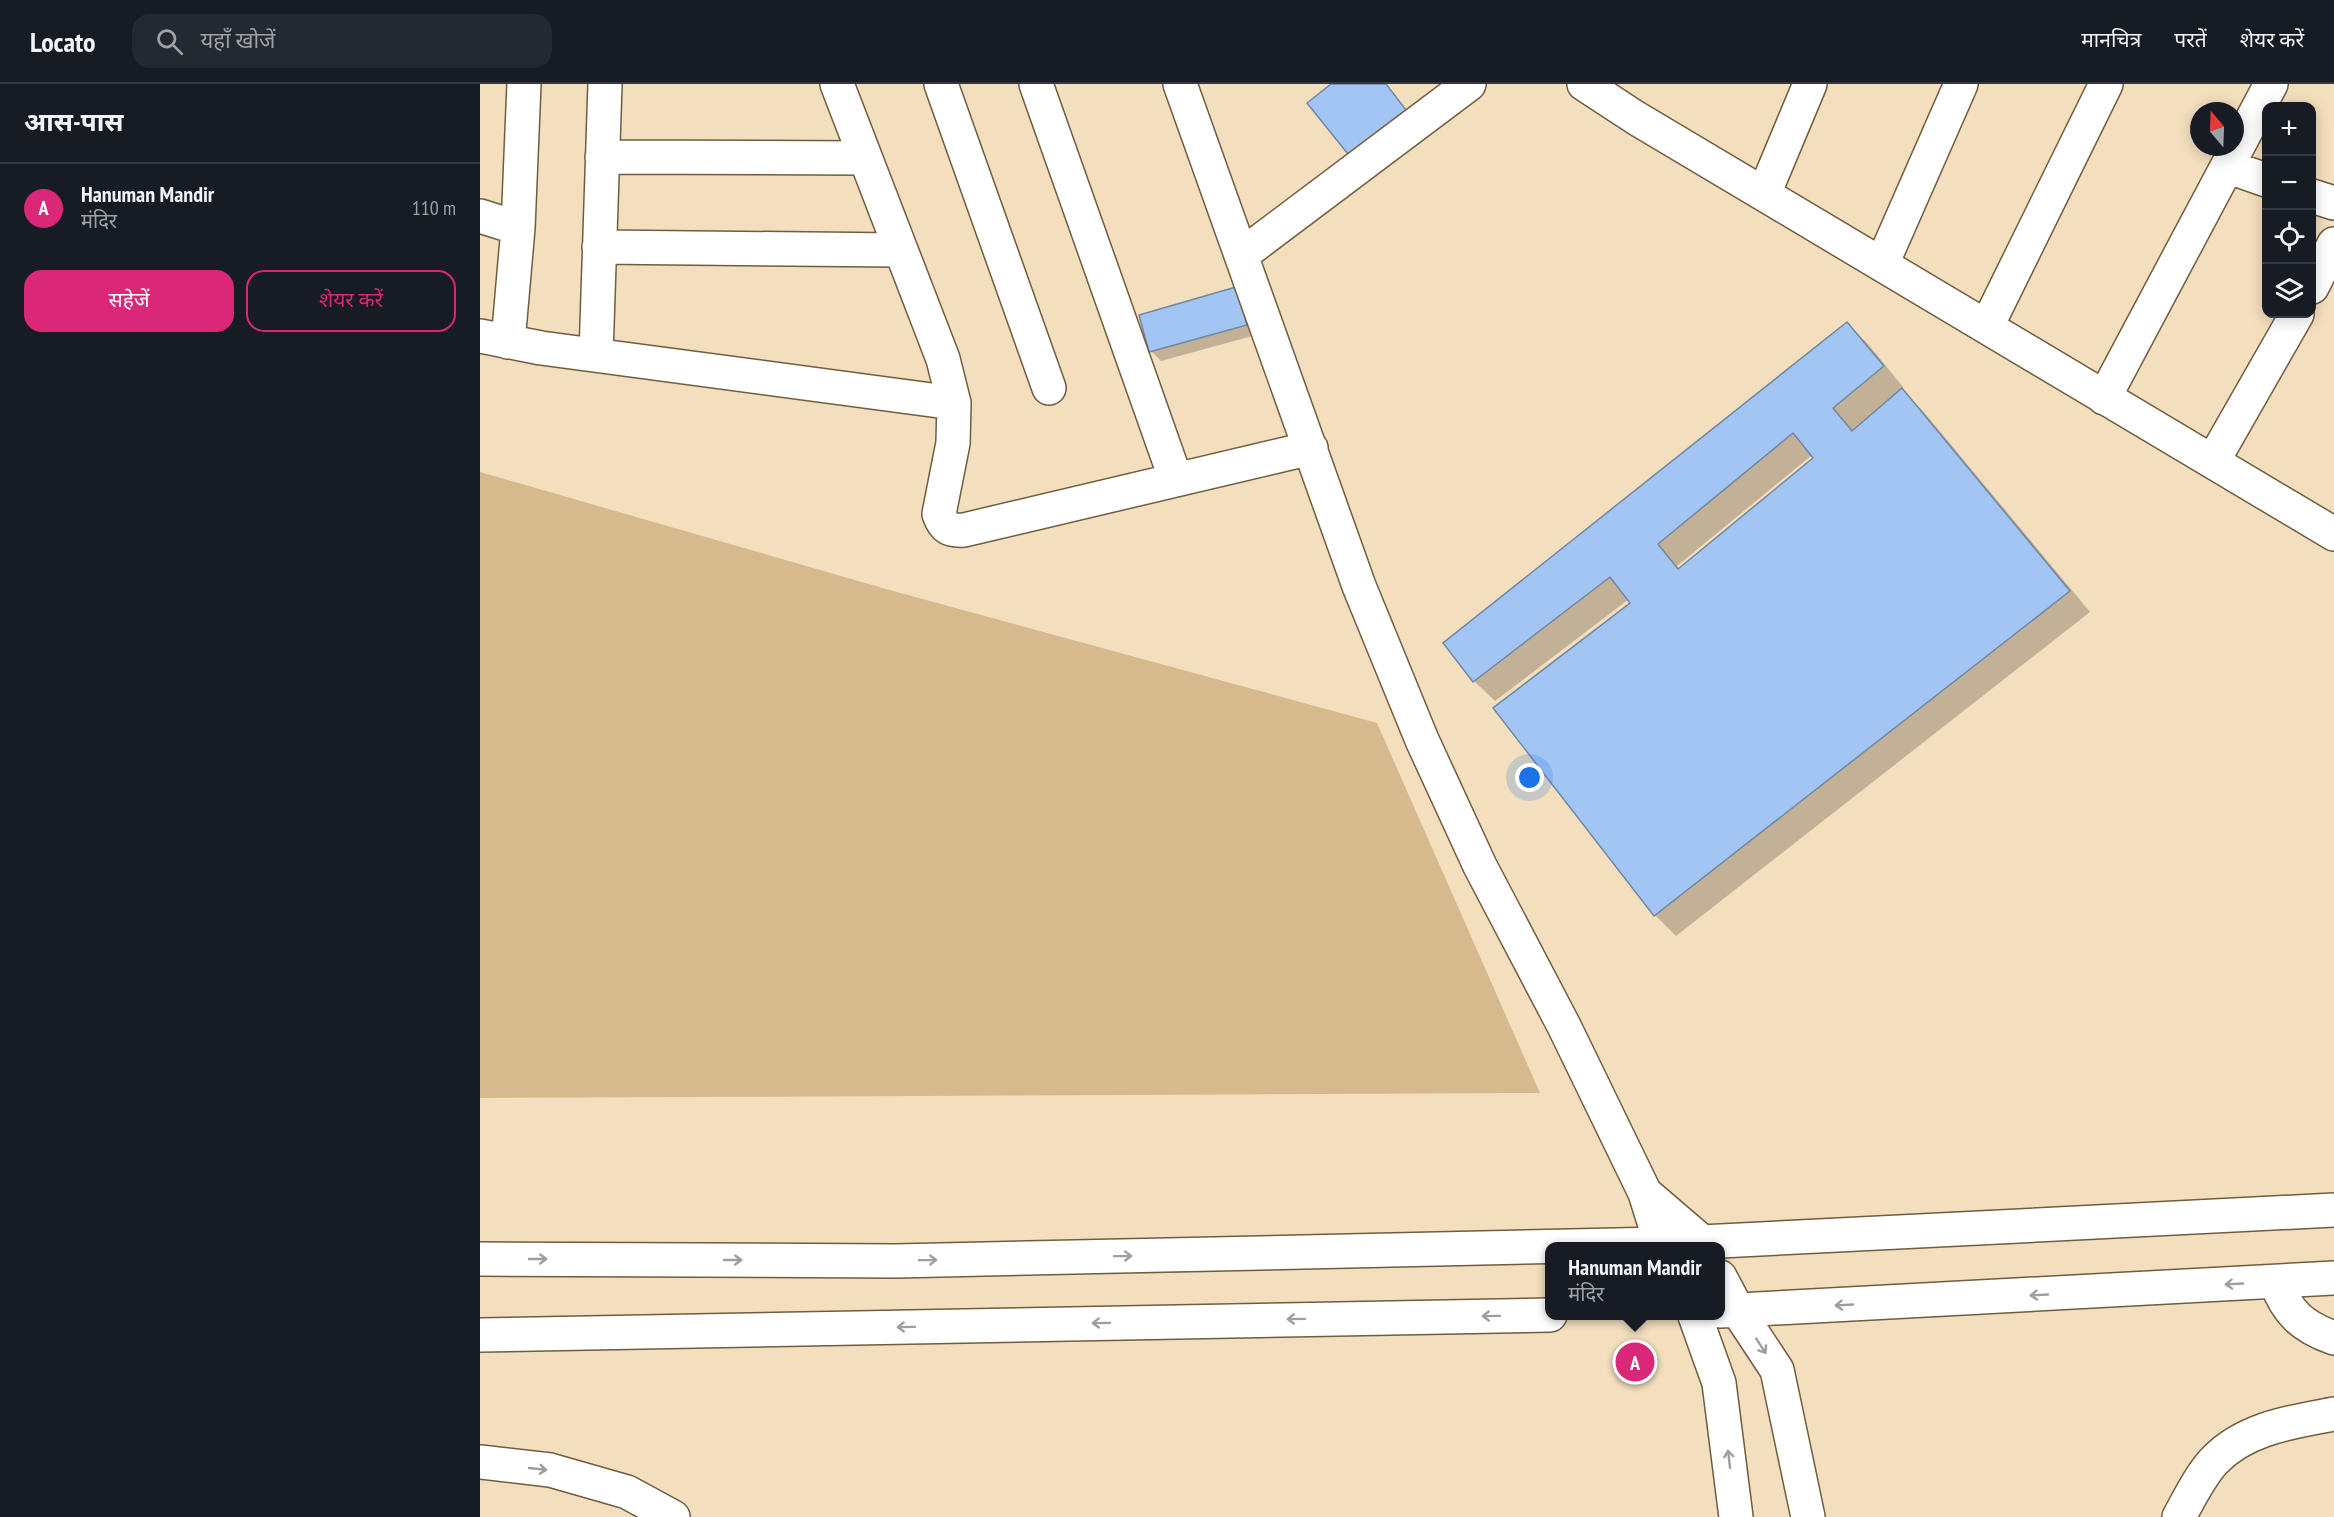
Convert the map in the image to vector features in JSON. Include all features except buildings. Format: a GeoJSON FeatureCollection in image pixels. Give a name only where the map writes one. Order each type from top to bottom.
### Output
{"type":"FeatureCollection","features":[{"type":"Feature","properties":{"kind":"main road"},"geometry":{"type":"LineString","coordinates":[[524,84],[518,228],[494,339],[954,403]]}},
{"type":"Feature","properties":{"kind":"main road"},"geometry":{"type":"LineString","coordinates":[[596,355],[605,84]]}},
{"type":"Feature","properties":{"kind":"main road"},"geometry":{"type":"LineString","coordinates":[[837,84],[943,359],[954,403],[953,443],[939,514],[943,525],[952,531],[1311,448]]}},
{"type":"Feature","properties":{"kind":"main road"},"geometry":{"type":"LineString","coordinates":[[940,84],[1049,388]]}},
{"type":"Feature","properties":{"kind":"main road"},"geometry":{"type":"LineString","coordinates":[[1036,84],[1176,480]]}},
{"type":"Feature","properties":{"kind":"main road"},"geometry":{"type":"LineString","coordinates":[[1180,84],[1243,254],[1359,586],[1422,740],[1480,866],[1564,1026],[1645,1193],[1660,1242]]}},
{"type":"Feature","properties":{"kind":"main road"},"geometry":{"type":"LineString","coordinates":[[1243,254],[1469,84]]}},
{"type":"Feature","properties":{"kind":"main road"},"geometry":{"type":"LineString","coordinates":[[1584,84],[2104,398],[2332,528]]}},
{"type":"Feature","properties":{"kind":"main road"},"geometry":{"type":"LineString","coordinates":[[1764,194],[1810,84]]}},
{"type":"Feature","properties":{"kind":"main road"},"geometry":{"type":"LineString","coordinates":[[1882,264],[1960,84]]}},
{"type":"Feature","properties":{"kind":"main road"},"geometry":{"type":"LineString","coordinates":[[1987,326],[2106,84]]}},
{"type":"Feature","properties":{"kind":"main road"},"geometry":{"type":"LineString","coordinates":[[2104,398],[2229,167],[2271,84]]}},
{"type":"Feature","properties":{"kind":"main road"},"geometry":{"type":"LineString","coordinates":[[602,157],[864,158]]}},
{"type":"Feature","properties":{"kind":"main road"},"geometry":{"type":"LineString","coordinates":[[2229,167],[2262,179]]}},
{"type":"Feature","properties":{"kind":"main road"},"geometry":{"type":"LineString","coordinates":[[2316,197],[2334,203]]}},
{"type":"Feature","properties":{"kind":"main road"},"geometry":{"type":"LineString","coordinates":[[480,216],[518,228]]}},
{"type":"Feature","properties":{"kind":"main road"},"geometry":{"type":"LineString","coordinates":[[2316,279],[2334,244]]}},
{"type":"Feature","properties":{"kind":"main road"},"geometry":{"type":"LineString","coordinates":[[599,247],[900,250]]}},
{"type":"Feature","properties":{"kind":"main road"},"geometry":{"type":"LineString","coordinates":[[2213,461],[2295,318]]}},
{"type":"Feature","properties":{"kind":"main road"},"geometry":{"type":"LineString","coordinates":[[1645,1193],[1701,1242]]}},
{"type":"Feature","properties":{"kind":"main road"},"geometry":{"type":"LineString","coordinates":[[1725,1243],[2334,1210]]}},
{"type":"Feature","properties":{"kind":"main road"},"geometry":{"type":"LineString","coordinates":[[480,1259],[908,1260],[1545,1247]]}},
{"type":"Feature","properties":{"kind":"main road"},"geometry":{"type":"LineString","coordinates":[[1729,1311],[2334,1278]]}},
{"type":"Feature","properties":{"kind":"main road"},"geometry":{"type":"LineString","coordinates":[[2276,1281],[2283,1302],[2294,1318],[2317,1333],[2334,1338]]}},
{"type":"Feature","properties":{"kind":"main road"},"geometry":{"type":"LineString","coordinates":[[1725,1296],[1729,1311],[1777,1370],[1808,1517]]}},
{"type":"Feature","properties":{"kind":"main road"},"geometry":{"type":"LineString","coordinates":[[480,1335],[1545,1315]]}},
{"type":"Feature","properties":{"kind":"main road"},"geometry":{"type":"LineString","coordinates":[[1696,1320],[1719,1383],[1736,1517]]}},
{"type":"Feature","properties":{"kind":"main road"},"geometry":{"type":"LineString","coordinates":[[2179,1517],[2214,1461],[2243,1439],[2280,1425],[2334,1414]]}},
{"type":"Feature","properties":{"kind":"main road"},"geometry":{"type":"LineString","coordinates":[[480,1462],[550,1470],[605,1485],[627,1492],[673,1517]]}},
{"type":"Feature","properties":{"kind":"shaded area"},"geometry":{"type":"Polygon","coordinates":[[[480,472],[886,589],[1377,723],[1540,1093],[480,1098],[480,472]]]}},
{"type":"Feature","properties":{"kind":"place","name":"Hanuman Mandir"},"geometry":{"type":"Point","coordinates":[1635,1362]}}]}
